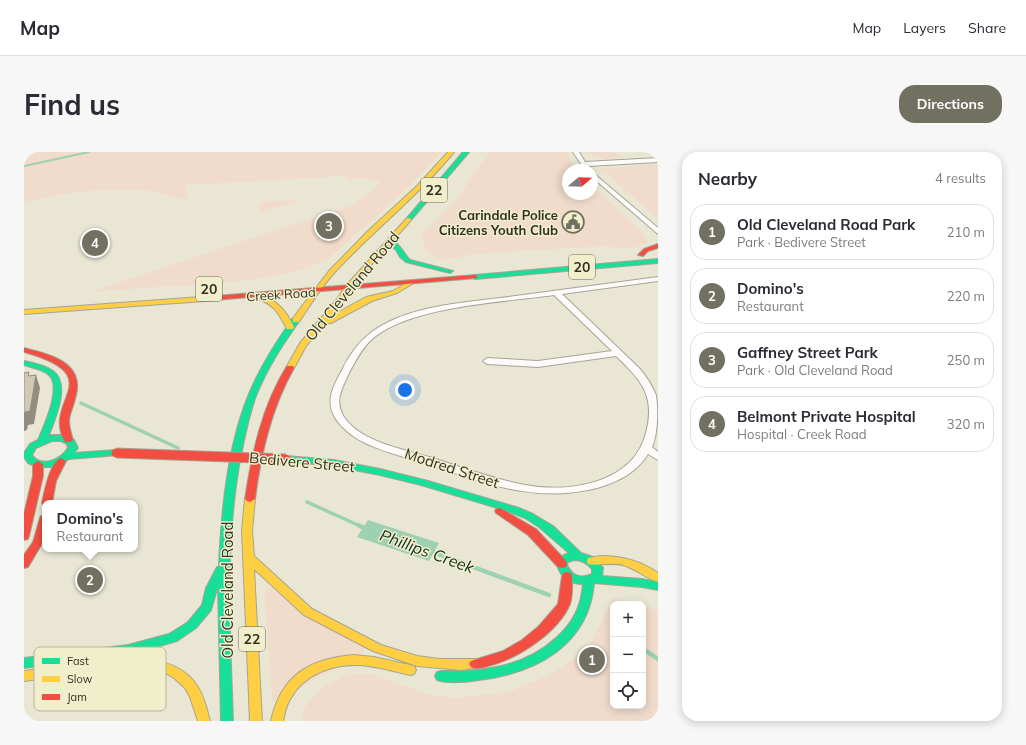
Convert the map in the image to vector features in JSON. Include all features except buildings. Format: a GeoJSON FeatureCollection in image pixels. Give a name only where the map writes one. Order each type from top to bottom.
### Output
{"type":"FeatureCollection","features":[{"type":"Feature","properties":{"kind":"main road","name":"Old Cleveland Road"},"geometry":{"type":"LineString","coordinates":[[227,721],[224,564],[226,518],[230,486],[247,409],[256,385],[272,353],[341,260],[419,187],[451,152]]}},
{"type":"Feature","properties":{"kind":"main road","name":"Old Cleveland Road"},"geometry":{"type":"LineString","coordinates":[[256,721],[248,557],[250,499],[254,469],[265,424],[292,361],[303,345],[323,323],[354,279],[466,152]]}},
{"type":"Feature","properties":{"kind":"main road"},"geometry":{"type":"LineString","coordinates":[[389,241],[399,249],[402,256],[408,261],[450,271]]}},
{"type":"Feature","properties":{"kind":"main road"},"geometry":{"type":"LineString","coordinates":[[641,255],[646,250],[658,246]]}},
{"type":"Feature","properties":{"kind":"main road","name":"Creek Road"},"geometry":{"type":"LineString","coordinates":[[230,287],[324,282],[658,254]]}},
{"type":"Feature","properties":{"kind":"main road","name":"Creek Road"},"geometry":{"type":"LineString","coordinates":[[24,312],[346,289],[658,261]]}},
{"type":"Feature","properties":{"kind":"main road"},"geometry":{"type":"LineString","coordinates":[[323,323],[376,296],[395,292],[410,283]]}},
{"type":"Feature","properties":{"kind":"main road"},"geometry":{"type":"LineString","coordinates":[[257,296],[273,301],[280,306],[290,327]]}},
{"type":"Feature","properties":{"kind":"main road"},"geometry":{"type":"LineString","coordinates":[[24,304],[94,297]]}},
{"type":"Feature","properties":{"kind":"main road"},"geometry":{"type":"LineString","coordinates":[[24,320],[34,318],[48,310]]}},
{"type":"Feature","properties":{"kind":"main road"},"geometry":{"type":"LineString","coordinates":[[24,350],[38,354],[63,365],[72,375],[75,385],[64,423],[73,448],[51,481],[48,500]]}},
{"type":"Feature","properties":{"kind":"main road"},"geometry":{"type":"LineString","coordinates":[[24,536],[38,476],[38,464],[28,459],[27,455],[32,446],[43,440],[50,423],[58,388],[57,380],[52,374],[44,369],[25,363]]}},
{"type":"Feature","properties":{"kind":"main road","name":"Bedivere Street"},"geometry":{"type":"LineString","coordinates":[[43,440],[57,438],[116,453]]}},
{"type":"Feature","properties":{"kind":"main road","name":"Bedivere Street"},"geometry":{"type":"LineString","coordinates":[[38,464],[50,465],[65,459],[116,453],[312,460],[368,468],[406,477],[522,512],[552,531],[578,556]]}},
{"type":"Feature","properties":{"kind":"main road","name":"Bedivere Street"},"geometry":{"type":"LineString","coordinates":[[483,501],[532,532],[562,564]]}},
{"type":"Feature","properties":{"kind":"main road"},"geometry":{"type":"LineString","coordinates":[[24,564],[42,536]]}},
{"type":"Feature","properties":{"kind":"main road"},"geometry":{"type":"LineString","coordinates":[[276,721],[279,707],[289,689],[308,672],[330,663],[354,660],[426,673],[460,677],[490,675],[520,667],[544,656],[561,642],[578,620],[592,580],[598,572],[598,568],[592,561],[578,556],[567,557],[562,564],[562,568],[567,576],[578,581],[592,580],[643,582],[658,586]]}},
{"type":"Feature","properties":{"kind":"main road"},"geometry":{"type":"LineString","coordinates":[[248,557],[294,601],[308,612],[326,622],[395,655],[429,663],[448,665],[472,664],[500,659],[521,649],[531,642],[547,627],[564,603],[566,596],[567,576]]}},
{"type":"Feature","properties":{"kind":"main road"},"geometry":{"type":"LineString","coordinates":[[592,561],[602,558],[619,559],[640,567],[658,578]]}},
{"type":"Feature","properties":{"kind":"main road"},"geometry":{"type":"LineString","coordinates":[[139,647],[173,638],[192,625],[204,612],[210,598],[212,588],[224,564]]}},
{"type":"Feature","properties":{"kind":"main road"},"geometry":{"type":"LineString","coordinates":[[24,663],[34,662]]}},
{"type":"Feature","properties":{"kind":"main road"},"geometry":{"type":"LineString","coordinates":[[166,669],[180,676],[190,686],[204,721]]}},
{"type":"Feature","properties":{"kind":"main road"},"geometry":{"type":"LineString","coordinates":[[24,676],[34,675]]}},
{"type":"Feature","properties":{"kind":"street"},"geometry":{"type":"LineString","coordinates":[[576,152],[584,164],[658,160]]}},
{"type":"Feature","properties":{"kind":"street"},"geometry":{"type":"LineString","coordinates":[[598,179],[658,232]]}},
{"type":"Feature","properties":{"kind":"street","name":"Modred Street"},"geometry":{"type":"LineString","coordinates":[[556,293],[641,376],[656,396],[656,424],[647,449],[640,460],[630,470],[612,480],[586,488],[560,491],[533,491],[506,486],[371,442],[355,433],[342,421],[337,412],[334,401],[335,393],[360,346],[368,337],[395,322],[421,313],[556,293],[658,279]]}},
{"type":"Feature","properties":{"kind":"street"},"geometry":{"type":"LineString","coordinates":[[487,361],[538,364],[618,353]]}},
{"type":"Feature","properties":{"kind":"street"},"geometry":{"type":"LineString","coordinates":[[647,449],[658,457]]}},
{"type":"Feature","properties":{"kind":"shaded area"},"geometry":{"type":"Polygon","coordinates":[[[24,152],[442,152],[401,194],[327,260],[308,267],[270,277],[250,280],[91,292],[350,206],[374,190],[380,181],[359,178],[351,180],[343,176],[188,185],[186,186],[188,193],[187,199],[151,191],[103,190],[72,193],[24,202],[24,152]]]}},
{"type":"Feature","properties":{"kind":"shaded area"},"geometry":{"type":"Polygon","coordinates":[[[490,152],[567,152],[572,164],[562,164],[562,200],[598,200],[598,191],[645,235],[647,243],[632,248],[618,249],[608,246],[471,254],[453,259],[439,259],[433,256],[424,245],[421,235],[454,202],[463,191],[476,169],[490,152]]]}},
{"type":"Feature","properties":{"kind":"shaded area"},"geometry":{"type":"Polygon","coordinates":[[[585,152],[613,152],[622,158],[603,159],[585,152]]]}},
{"type":"Feature","properties":{"kind":"shaded area"},"geometry":{"type":"Polygon","coordinates":[[[658,164],[658,219],[600,168],[603,168],[658,164]]]}},
{"type":"Feature","properties":{"kind":"shaded area"},"geometry":{"type":"Polygon","coordinates":[[[304,199],[261,213],[259,202],[304,199]]]}},
{"type":"Feature","properties":{"kind":"shaded area"},"geometry":{"type":"Polygon","coordinates":[[[267,586],[366,647],[362,656],[272,701],[265,597],[267,586]]]}},
{"type":"Feature","properties":{"kind":"shaded area"},"geometry":{"type":"Polygon","coordinates":[[[613,598],[626,601],[612,601],[613,598]]]}},
{"type":"Feature","properties":{"kind":"shaded area"},"geometry":{"type":"Polygon","coordinates":[[[610,604],[610,709],[646,709],[646,606],[658,611],[658,721],[302,721],[304,708],[324,686],[349,674],[371,674],[430,695],[456,698],[509,692],[555,672],[588,648],[610,604]]]}},
{"type":"Feature","properties":{"kind":"water"},"geometry":{"type":"Polygon","coordinates":[[[368,520],[439,543],[429,561],[357,537],[368,520]]]}},
{"type":"Feature","properties":{"kind":"waterway","name":"Phillips Creek"},"geometry":{"type":"LineString","coordinates":[[24,166],[89,152]]}},
{"type":"Feature","properties":{"kind":"waterway","name":"Phillips Creek"},"geometry":{"type":"LineString","coordinates":[[81,403],[178,448]]}},
{"type":"Feature","properties":{"kind":"waterway","name":"Phillips Creek"},"geometry":{"type":"LineString","coordinates":[[307,502],[360,526]]}},
{"type":"Feature","properties":{"kind":"waterway","name":"Phillips Creek"},"geometry":{"type":"LineString","coordinates":[[360,526],[366,529]]}},
{"type":"Feature","properties":{"kind":"waterway","name":"Phillips Creek"},"geometry":{"type":"LineString","coordinates":[[430,551],[549,595]]}},
{"type":"Feature","properties":{"kind":"waterway","name":"Phillips Creek"},"geometry":{"type":"LineString","coordinates":[[646,651],[658,659]]}},
{"type":"Feature","properties":{"kind":"traffic: fast"},"geometry":{"type":"LineString","coordinates":[[409,219],[466,152]]}},
{"type":"Feature","properties":{"kind":"traffic: fast"},"geometry":{"type":"LineString","coordinates":[[389,241],[399,249],[402,256],[408,261],[450,271]]}},
{"type":"Feature","properties":{"kind":"traffic: fast"},"geometry":{"type":"LineString","coordinates":[[475,277],[658,261]]}},
{"type":"Feature","properties":{"kind":"traffic: fast"},"geometry":{"type":"LineString","coordinates":[[227,721],[224,581],[225,546],[232,477],[244,420],[252,395],[268,362],[281,340],[296,320]]}},
{"type":"Feature","properties":{"kind":"traffic: fast"},"geometry":{"type":"LineString","coordinates":[[24,363],[49,371],[55,377],[57,383],[58,391],[54,408],[43,440]]}},
{"type":"Feature","properties":{"kind":"traffic: fast"},"geometry":{"type":"LineString","coordinates":[[50,438],[63,438],[71,442],[73,448],[58,462],[44,465],[37,464],[32,461],[27,455],[33,446],[50,438]]}},
{"type":"Feature","properties":{"kind":"traffic: fast"},"geometry":{"type":"LineString","coordinates":[[69,456],[116,453]]}},
{"type":"Feature","properties":{"kind":"traffic: fast"},"geometry":{"type":"LineString","coordinates":[[286,459],[334,463],[380,472],[425,483],[508,508],[529,516],[543,524],[567,544],[578,556]]}},
{"type":"Feature","properties":{"kind":"traffic: fast"},"geometry":{"type":"LineString","coordinates":[[572,556],[583,557],[593,562],[598,568],[597,576],[592,579],[581,581],[567,575],[562,565],[564,560],[572,556]]}},
{"type":"Feature","properties":{"kind":"traffic: fast"},"geometry":{"type":"LineString","coordinates":[[139,647],[173,638],[192,625],[207,607],[212,588],[221,570]]}},
{"type":"Feature","properties":{"kind":"traffic: fast"},"geometry":{"type":"LineString","coordinates":[[594,579],[642,583],[658,586]]}},
{"type":"Feature","properties":{"kind":"traffic: fast"},"geometry":{"type":"LineString","coordinates":[[441,676],[475,676],[508,670],[524,665],[539,657],[553,648],[569,633],[577,622],[582,614],[586,602],[589,581]]}},
{"type":"Feature","properties":{"kind":"traffic: fast"},"geometry":{"type":"LineString","coordinates":[[24,663],[34,662]]}},
{"type":"Feature","properties":{"kind":"traffic: slow"},"geometry":{"type":"LineString","coordinates":[[296,320],[331,272],[370,232],[419,187],[451,152]]}},
{"type":"Feature","properties":{"kind":"traffic: slow"},"geometry":{"type":"LineString","coordinates":[[290,368],[303,345],[341,299],[346,289],[409,219]]}},
{"type":"Feature","properties":{"kind":"traffic: slow"},"geometry":{"type":"LineString","coordinates":[[328,321],[369,299],[395,292],[410,283]]}},
{"type":"Feature","properties":{"kind":"traffic: slow"},"geometry":{"type":"LineString","coordinates":[[257,296],[278,307],[290,327]]}},
{"type":"Feature","properties":{"kind":"traffic: slow"},"geometry":{"type":"LineString","coordinates":[[24,312],[215,298]]}},
{"type":"Feature","properties":{"kind":"traffic: slow"},"geometry":{"type":"LineString","coordinates":[[250,499],[247,531],[256,721]]}},
{"type":"Feature","properties":{"kind":"traffic: slow"},"geometry":{"type":"LineString","coordinates":[[248,557],[308,612],[377,648],[417,661],[439,664],[475,664]]}},
{"type":"Feature","properties":{"kind":"traffic: slow"},"geometry":{"type":"LineString","coordinates":[[592,561],[619,560],[627,562],[658,578]]}},
{"type":"Feature","properties":{"kind":"traffic: slow"},"geometry":{"type":"LineString","coordinates":[[277,721],[280,707],[293,684],[313,669],[325,664],[339,661],[360,660],[410,670]]}},
{"type":"Feature","properties":{"kind":"traffic: slow"},"geometry":{"type":"LineString","coordinates":[[166,668],[179,675],[192,688],[197,697],[204,721]]}},
{"type":"Feature","properties":{"kind":"traffic: slow"},"geometry":{"type":"LineString","coordinates":[[24,676],[34,675]]}},
{"type":"Feature","properties":{"kind":"traffic: jam"},"geometry":{"type":"LineString","coordinates":[[641,255],[646,250],[658,246]]}},
{"type":"Feature","properties":{"kind":"traffic: jam"},"geometry":{"type":"LineString","coordinates":[[215,298],[475,277]]}},
{"type":"Feature","properties":{"kind":"traffic: jam"},"geometry":{"type":"LineString","coordinates":[[24,350],[61,363],[68,369],[72,376],[74,385],[64,421],[64,429],[68,440]]}},
{"type":"Feature","properties":{"kind":"traffic: jam"},"geometry":{"type":"LineString","coordinates":[[250,499],[255,465],[263,431],[274,399],[290,368]]}},
{"type":"Feature","properties":{"kind":"traffic: jam"},"geometry":{"type":"LineString","coordinates":[[116,453],[286,459]]}},
{"type":"Feature","properties":{"kind":"traffic: jam"},"geometry":{"type":"LineString","coordinates":[[48,500],[51,481],[61,461]]}},
{"type":"Feature","properties":{"kind":"traffic: jam"},"geometry":{"type":"LineString","coordinates":[[24,536],[38,476],[38,464]]}},
{"type":"Feature","properties":{"kind":"traffic: jam"},"geometry":{"type":"LineString","coordinates":[[500,511],[532,532],[562,564]]}},
{"type":"Feature","properties":{"kind":"traffic: jam"},"geometry":{"type":"LineString","coordinates":[[24,564],[38,542],[42,528]]}},
{"type":"Feature","properties":{"kind":"traffic: jam"},"geometry":{"type":"LineString","coordinates":[[475,664],[507,655],[517,650],[535,637],[557,614],[564,604],[567,576]]}},
{"type":"Feature","properties":{"kind":"place","name":"Carindale Police Citizens Youth Club"},"geometry":{"type":"Point","coordinates":[573,222]}},
{"type":"Feature","properties":{"kind":"place","name":"Gaffney Street Park"},"geometry":{"type":"Point","coordinates":[329,226]}},
{"type":"Feature","properties":{"kind":"place","name":"Belmont Private Hospital"},"geometry":{"type":"Point","coordinates":[95,243]}},
{"type":"Feature","properties":{"kind":"place","name":"Domino's"},"geometry":{"type":"Point","coordinates":[90,580]}},
{"type":"Feature","properties":{"kind":"place","name":"Old Cleveland Road Park"},"geometry":{"type":"Point","coordinates":[592,660]}}]}
